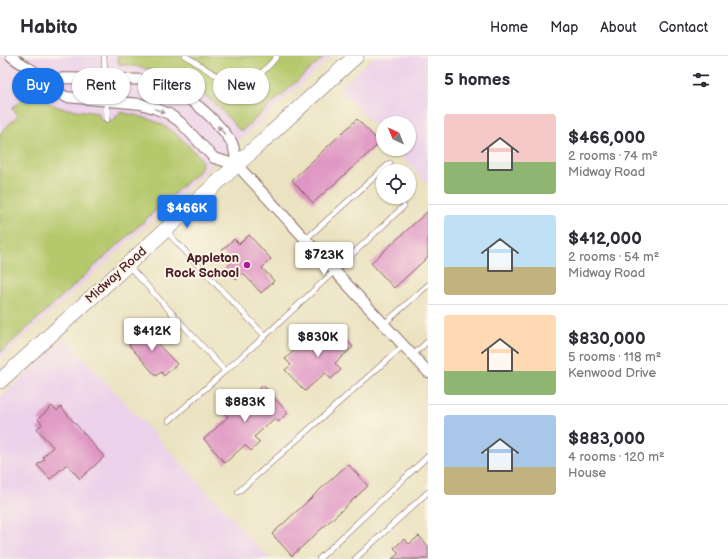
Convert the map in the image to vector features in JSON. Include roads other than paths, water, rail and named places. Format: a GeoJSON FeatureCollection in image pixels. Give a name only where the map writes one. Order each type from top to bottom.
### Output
{"type":"FeatureCollection","features":[{"type":"Feature","properties":{"kind":"main road","name":"Midway Road"},"geometry":{"type":"LineString","coordinates":[[0,381],[356,56]]}},
{"type":"Feature","properties":{"kind":"street"},"geometry":{"type":"LineString","coordinates":[[12,56],[26,68]]}},
{"type":"Feature","properties":{"kind":"street"},"geometry":{"type":"LineString","coordinates":[[130,79],[144,79],[160,83],[177,92],[208,116],[232,142],[237,165]]}},
{"type":"Feature","properties":{"kind":"street"},"geometry":{"type":"LineString","coordinates":[[130,103],[141,104],[169,114],[193,133],[214,158],[237,165],[428,372]]}},
{"type":"Feature","properties":{"kind":"lane"},"geometry":{"type":"LineString","coordinates":[[104,56],[104,68]]}},
{"type":"Feature","properties":{"kind":"lane"},"geometry":{"type":"LineString","coordinates":[[185,56],[201,64],[225,82],[235,85],[244,85],[249,84],[273,62],[277,56]]}},
{"type":"Feature","properties":{"kind":"lane"},"geometry":{"type":"LineString","coordinates":[[105,104],[107,120]]}},
{"type":"Feature","properties":{"kind":"lane"},"geometry":{"type":"LineString","coordinates":[[306,239],[390,163]]}},
{"type":"Feature","properties":{"kind":"lane"},"geometry":{"type":"LineString","coordinates":[[169,421],[265,336],[404,206]]}},
{"type":"Feature","properties":{"kind":"lane"},"geometry":{"type":"LineString","coordinates":[[166,230],[265,336]]}},
{"type":"Feature","properties":{"kind":"lane"},"geometry":{"type":"LineString","coordinates":[[128,265],[224,371]]}},
{"type":"Feature","properties":{"kind":"lane"},"geometry":{"type":"LineString","coordinates":[[384,324],[428,285]]}},
{"type":"Feature","properties":{"kind":"lane"},"geometry":{"type":"LineString","coordinates":[[413,355],[428,341]]}},
{"type":"Feature","properties":{"kind":"lane"},"geometry":{"type":"LineString","coordinates":[[238,492],[404,345]]}},
{"type":"Feature","properties":{"kind":"lane"},"geometry":{"type":"LineString","coordinates":[[319,559],[428,456]]}},
{"type":"Feature","properties":{"kind":"lane"},"geometry":{"type":"LineString","coordinates":[[355,559],[428,492]]}},
{"type":"Feature","properties":{"kind":"place","name":"Appleton Rock School"},"geometry":{"type":"Point","coordinates":[247,265]}}]}
